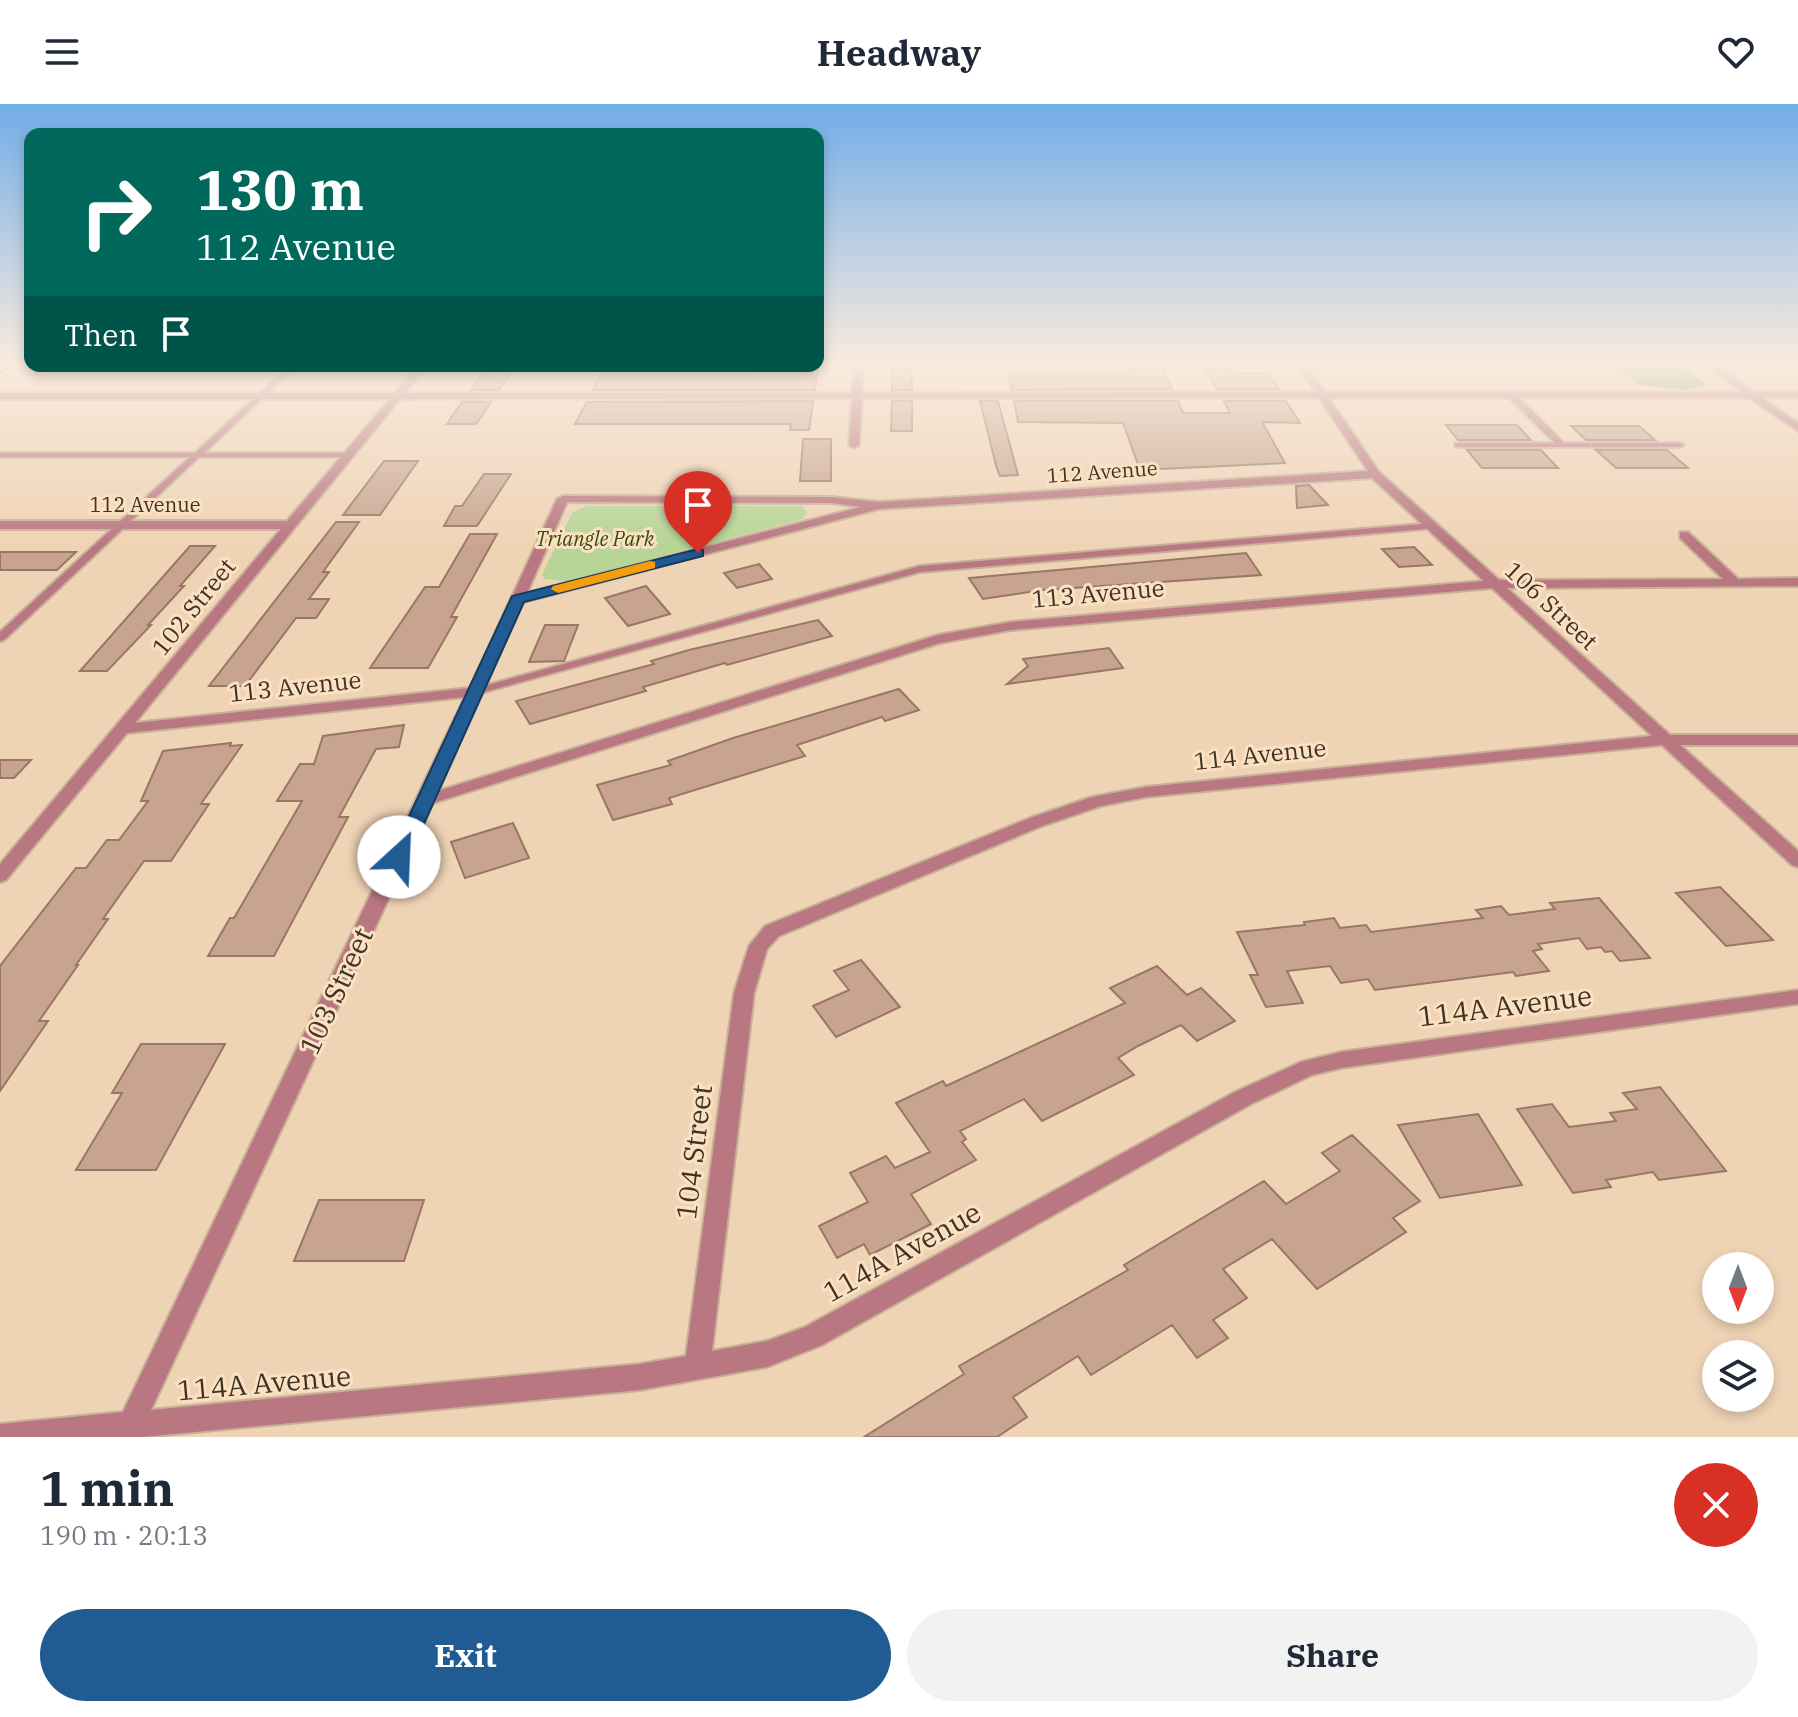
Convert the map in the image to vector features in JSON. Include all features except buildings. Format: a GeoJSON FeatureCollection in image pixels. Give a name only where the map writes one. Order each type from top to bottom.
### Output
{"type":"FeatureCollection","features":[{"type":"Feature","properties":{"kind":"street","name":"102 Street"},"geometry":{"type":"LineString","coordinates":[[0,876],[374,423]]}},
{"type":"Feature","properties":{"kind":"street"},"geometry":{"type":"LineString","coordinates":[[854,445],[855,423]]}},
{"type":"Feature","properties":{"kind":"street","name":"106 Street"},"geometry":{"type":"LineString","coordinates":[[1341,423],[1375,474],[1798,861]]}},
{"type":"Feature","properties":{"kind":"street","name":"112 Avenue"},"geometry":{"type":"LineString","coordinates":[[518,599],[879,506],[1375,474]]}},
{"type":"Feature","properties":{"kind":"street","name":"112 Avenue"},"geometry":{"type":"LineString","coordinates":[[563,499],[832,500],[879,506]]}},
{"type":"Feature","properties":{"kind":"street","name":"103 Street"},"geometry":{"type":"LineString","coordinates":[[128,1431],[426,800],[563,499]]}},
{"type":"Feature","properties":{"kind":"street","name":"112 Avenue"},"geometry":{"type":"LineString","coordinates":[[0,525],[289,525]]}},
{"type":"Feature","properties":{"kind":"street"},"geometry":{"type":"LineString","coordinates":[[1684,535],[1734,582]]}},
{"type":"Feature","properties":{"kind":"street","name":"113 Avenue"},"geometry":{"type":"LineString","coordinates":[[426,800],[938,639],[974,632],[1062,621],[1494,584],[1798,582]]}},
{"type":"Feature","properties":{"kind":"street","name":"113 Avenue"},"geometry":{"type":"LineString","coordinates":[[122,729],[473,692]]}},
{"type":"Feature","properties":{"kind":"street","name":"114 Avenue"},"geometry":{"type":"LineString","coordinates":[[758,946],[772,931],[802,917],[1036,822],[1098,801],[1195,786],[1663,740],[1798,740]]}},
{"type":"Feature","properties":{"kind":"street","name":"104 Street"},"geometry":{"type":"LineString","coordinates":[[697,1368],[744,993],[758,946]]}},
{"type":"Feature","properties":{"kind":"street","name":"114A Avenue"},"geometry":{"type":"LineString","coordinates":[[0,1437],[128,1431],[640,1377],[767,1354],[813,1336],[1243,1098],[1308,1068],[1406,1049],[1798,997]]}},
{"type":"Feature","properties":{"kind":"lane"},"geometry":{"type":"LineString","coordinates":[[0,638],[232,423]]}},
{"type":"Feature","properties":{"kind":"lane"},"geometry":{"type":"LineString","coordinates":[[1540,423],[1562,445]]}},
{"type":"Feature","properties":{"kind":"lane"},"geometry":{"type":"LineString","coordinates":[[1458,445],[1680,445]]}},
{"type":"Feature","properties":{"kind":"lane"},"geometry":{"type":"LineString","coordinates":[[0,455],[348,455]]}},
{"type":"Feature","properties":{"kind":"lane"},"geometry":{"type":"LineString","coordinates":[[473,692],[920,569],[1433,526]]}},
{"type":"Feature","properties":{"kind":"green space","name":"Triangle Park"},"geometry":{"type":"Polygon","coordinates":[[[586,506],[802,506],[807,512],[803,519],[567,581],[545,579],[542,575],[572,513],[586,506]]]}},
{"type":"Feature","properties":{"kind":"slow traffic"},"geometry":{"type":"LineString","coordinates":[[558,589],[650,565]]}},
{"type":"Feature","properties":{"kind":"route"},"geometry":{"type":"LineString","coordinates":[[399,857],[518,599],[698,553]]}}]}
